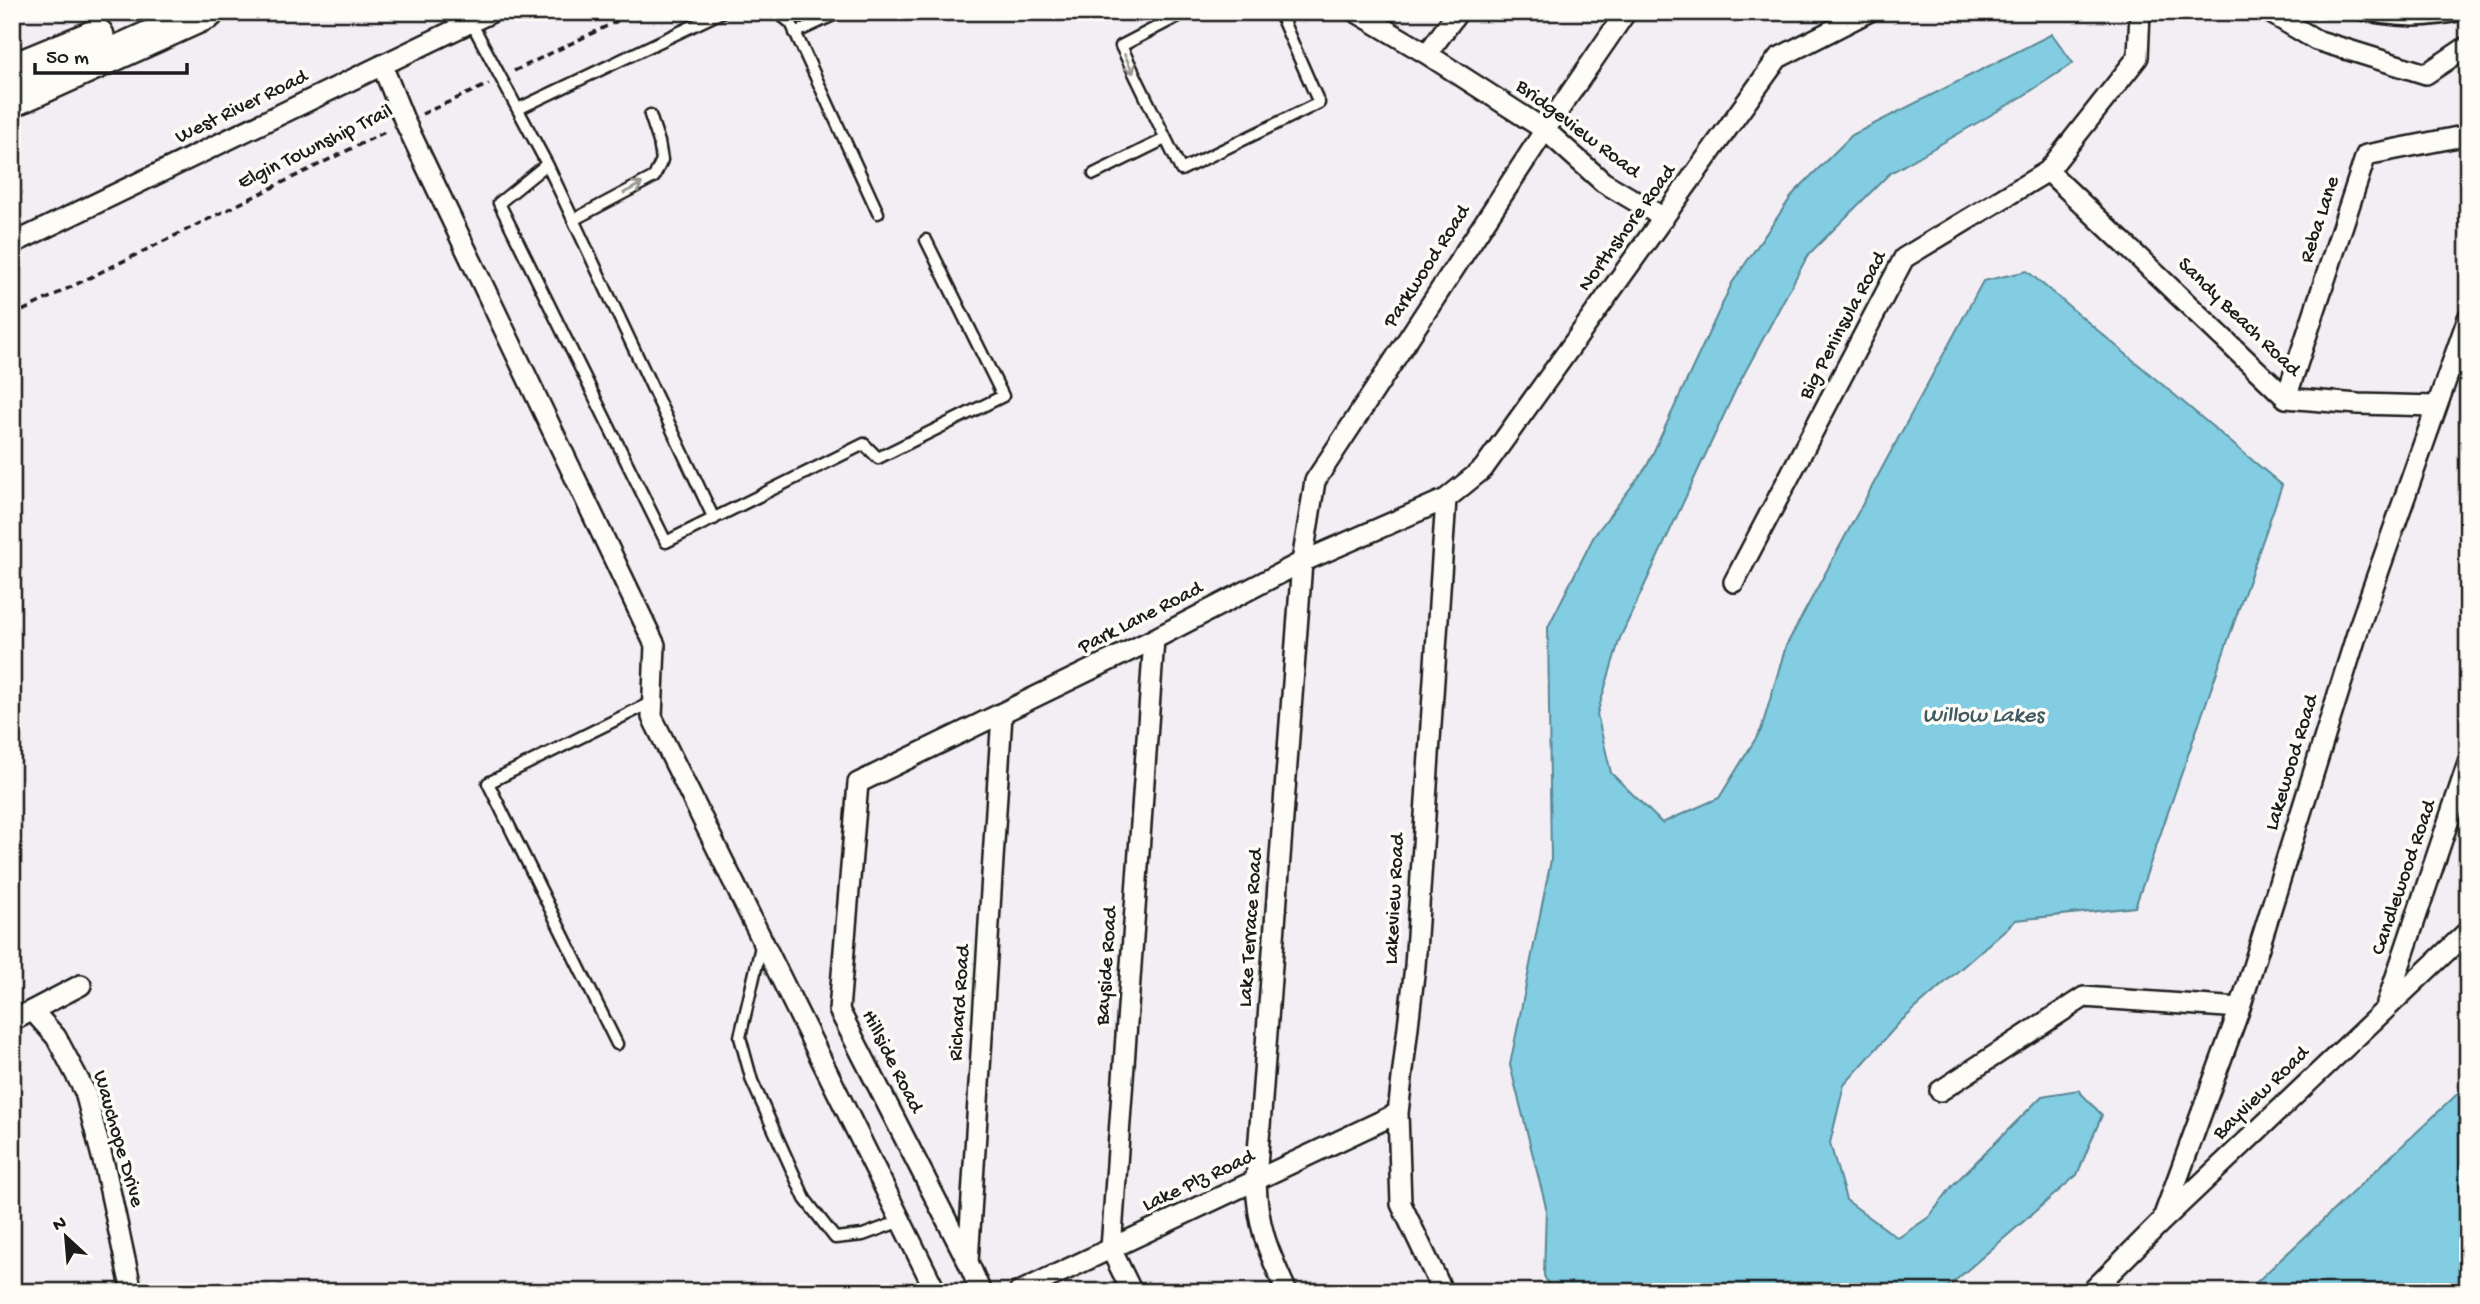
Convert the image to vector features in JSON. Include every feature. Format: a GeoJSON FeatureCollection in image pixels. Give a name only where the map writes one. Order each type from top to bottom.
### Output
{"type":"FeatureCollection","features":[{"type":"Feature","properties":{"kind":"highway"},"geometry":{"type":"LineString","coordinates":[[12,71],[56,55],[150,12]]}},
{"type":"Feature","properties":{"kind":"highway"},"geometry":{"type":"LineString","coordinates":[[12,100],[207,12]]}},
{"type":"Feature","properties":{"kind":"street","name":"West River Road"},"geometry":{"type":"LineString","coordinates":[[12,244],[492,12]]}},
{"type":"Feature","properties":{"kind":"street","name":"Bridgeview Road"},"geometry":{"type":"LineString","coordinates":[[1356,12],[1545,130],[1603,183],[1664,218]]}},
{"type":"Feature","properties":{"kind":"street"},"geometry":{"type":"LineString","coordinates":[[1427,54],[1458,12]]}},
{"type":"Feature","properties":{"kind":"street","name":"Parkwood Road"},"geometry":{"type":"LineString","coordinates":[[1302,562],[1315,481],[1545,130],[1626,12]]}},
{"type":"Feature","properties":{"kind":"street","name":"Northshore Road"},"geometry":{"type":"LineString","coordinates":[[1446,499],[1483,469],[1777,58],[1868,12]]}},
{"type":"Feature","properties":{"kind":"street","name":"Big Peninsula Road"},"geometry":{"type":"LineString","coordinates":[[1734,582],[1904,258],[2048,170],[2138,57],[2140,12]]}},
{"type":"Feature","properties":{"kind":"street"},"geometry":{"type":"LineString","coordinates":[[2269,12],[2316,40],[2426,74],[2468,46]]}},
{"type":"Feature","properties":{"kind":"street"},"geometry":{"type":"LineString","coordinates":[[382,65],[405,122],[655,645],[652,717],[936,1292]]}},
{"type":"Feature","properties":{"kind":"street","name":"Reba Lane"},"geometry":{"type":"LineString","coordinates":[[2286,398],[2366,155],[2468,135]]}},
{"type":"Feature","properties":{"kind":"street","name":"Sandy Beach Road"},"geometry":{"type":"LineString","coordinates":[[2048,170],[2286,398],[2358,404],[2436,406]]}},
{"type":"Feature","properties":{"kind":"street","name":"Lakewood Road"},"geometry":{"type":"LineString","coordinates":[[2162,1221],[2240,1008],[2358,627],[2436,406],[2463,345],[2468,318]]}},
{"type":"Feature","properties":{"kind":"street","name":"Park Lane Road"},"geometry":{"type":"LineString","coordinates":[[858,783],[1154,639],[1302,562],[1446,499]]}},
{"type":"Feature","properties":{"kind":"street","name":"Lakeview Road"},"geometry":{"type":"LineString","coordinates":[[1443,1292],[1401,1203],[1398,1113],[1415,966],[1446,499]]}},
{"type":"Feature","properties":{"kind":"street","name":"Lake Terrace Road"},"geometry":{"type":"LineString","coordinates":[[1287,1292],[1268,1250],[1256,1210],[1256,1180],[1302,562]]}},
{"type":"Feature","properties":{"kind":"street","name":"Bayside Road"},"geometry":{"type":"LineString","coordinates":[[1132,1292],[1111,1248],[1154,639]]}},
{"type":"Feature","properties":{"kind":"street","name":"Richard Road"},"geometry":{"type":"LineString","coordinates":[[981,1292],[968,1262],[1002,714]]}},
{"type":"Feature","properties":{"kind":"street","name":"Candlewood Road"},"geometry":{"type":"LineString","coordinates":[[2385,1007],[2468,763]]}},
{"type":"Feature","properties":{"kind":"street","name":"Hillside Road"},"geometry":{"type":"LineString","coordinates":[[858,783],[839,1010],[968,1262]]}},
{"type":"Feature","properties":{"kind":"street","name":"Bayview Road"},"geometry":{"type":"LineString","coordinates":[[2091,1292],[2385,1007],[2468,931]]}},
{"type":"Feature","properties":{"kind":"street"},"geometry":{"type":"LineString","coordinates":[[12,1021],[81,985]]}},
{"type":"Feature","properties":{"kind":"street"},"geometry":{"type":"LineString","coordinates":[[1940,1091],[2084,997],[2240,1008]]}},
{"type":"Feature","properties":{"kind":"street","name":"Wauchope Drive"},"geometry":{"type":"LineString","coordinates":[[33,1011],[56,1037],[85,1092],[106,1172],[132,1292]]}},
{"type":"Feature","properties":{"kind":"street","name":"Lake Plz Road"},"geometry":{"type":"LineString","coordinates":[[1019,1292],[1398,1113]]}},
{"type":"Feature","properties":{"kind":"lane"},"geometry":{"type":"LineString","coordinates":[[518,109],[722,12]]}},
{"type":"Feature","properties":{"kind":"lane"},"geometry":{"type":"LineString","coordinates":[[777,12],[791,23],[878,213]]}},
{"type":"Feature","properties":{"kind":"lane"},"geometry":{"type":"LineString","coordinates":[[795,33],[839,12]]}},
{"type":"Feature","properties":{"kind":"lane"},"geometry":{"type":"LineString","coordinates":[[1186,12],[1121,46],[1181,170],[1319,103],[1279,12]]}},
{"type":"Feature","properties":{"kind":"lane"},"geometry":{"type":"LineString","coordinates":[[2351,12],[2386,21],[2438,21],[2468,13]]}},
{"type":"Feature","properties":{"kind":"lane"},"geometry":{"type":"LineString","coordinates":[[471,22],[547,164],[714,519]]}},
{"type":"Feature","properties":{"kind":"lane"},"geometry":{"type":"LineString","coordinates":[[573,220],[654,177],[662,160],[650,115]]}},
{"type":"Feature","properties":{"kind":"lane"},"geometry":{"type":"LineString","coordinates":[[1094,174],[1165,139]]}},
{"type":"Feature","properties":{"kind":"lane"},"geometry":{"type":"LineString","coordinates":[[547,164],[499,203],[666,542],[864,444],[878,458],[1003,396],[926,240]]}},
{"type":"Feature","properties":{"kind":"lane"},"geometry":{"type":"LineString","coordinates":[[617,1044],[488,783],[652,702]]}},
{"type":"Feature","properties":{"kind":"lane"},"geometry":{"type":"LineString","coordinates":[[762,939],[740,1037],[752,1081],[806,1199],[835,1238],[863,1235],[902,1221]]}},
{"type":"Feature","properties":{"kind":"path","name":"Elgin Township Trail"},"geometry":{"type":"LineString","coordinates":[[12,316],[405,122],[636,12]]}},
{"type":"Feature","properties":{"kind":"water","name":"Willow Lakes"},"geometry":{"type":"Polygon","coordinates":[[[2052,34],[2073,63],[2020,98],[1889,174],[1808,255],[1736,389],[1620,638],[1597,714],[1611,773],[1662,823],[1719,798],[1761,730],[1786,646],[1983,281],[2027,271],[2282,485],[2135,907],[2016,920],[1900,1022],[1844,1085],[1830,1143],[1846,1200],[1898,1238],[1929,1217],[1953,1185],[2042,1096],[2078,1090],[2102,1115],[2077,1175],[1942,1292],[1553,1292],[1544,1276],[1546,1207],[1510,1065],[1551,860],[1548,627],[1594,536],[1647,466],[1732,283],[1794,193],[1852,135],[2052,34]]]}},
{"type":"Feature","properties":{"kind":"water"},"geometry":{"type":"Polygon","coordinates":[[[2468,1084],[2468,1292],[2246,1292],[2468,1084]]]}}]}
